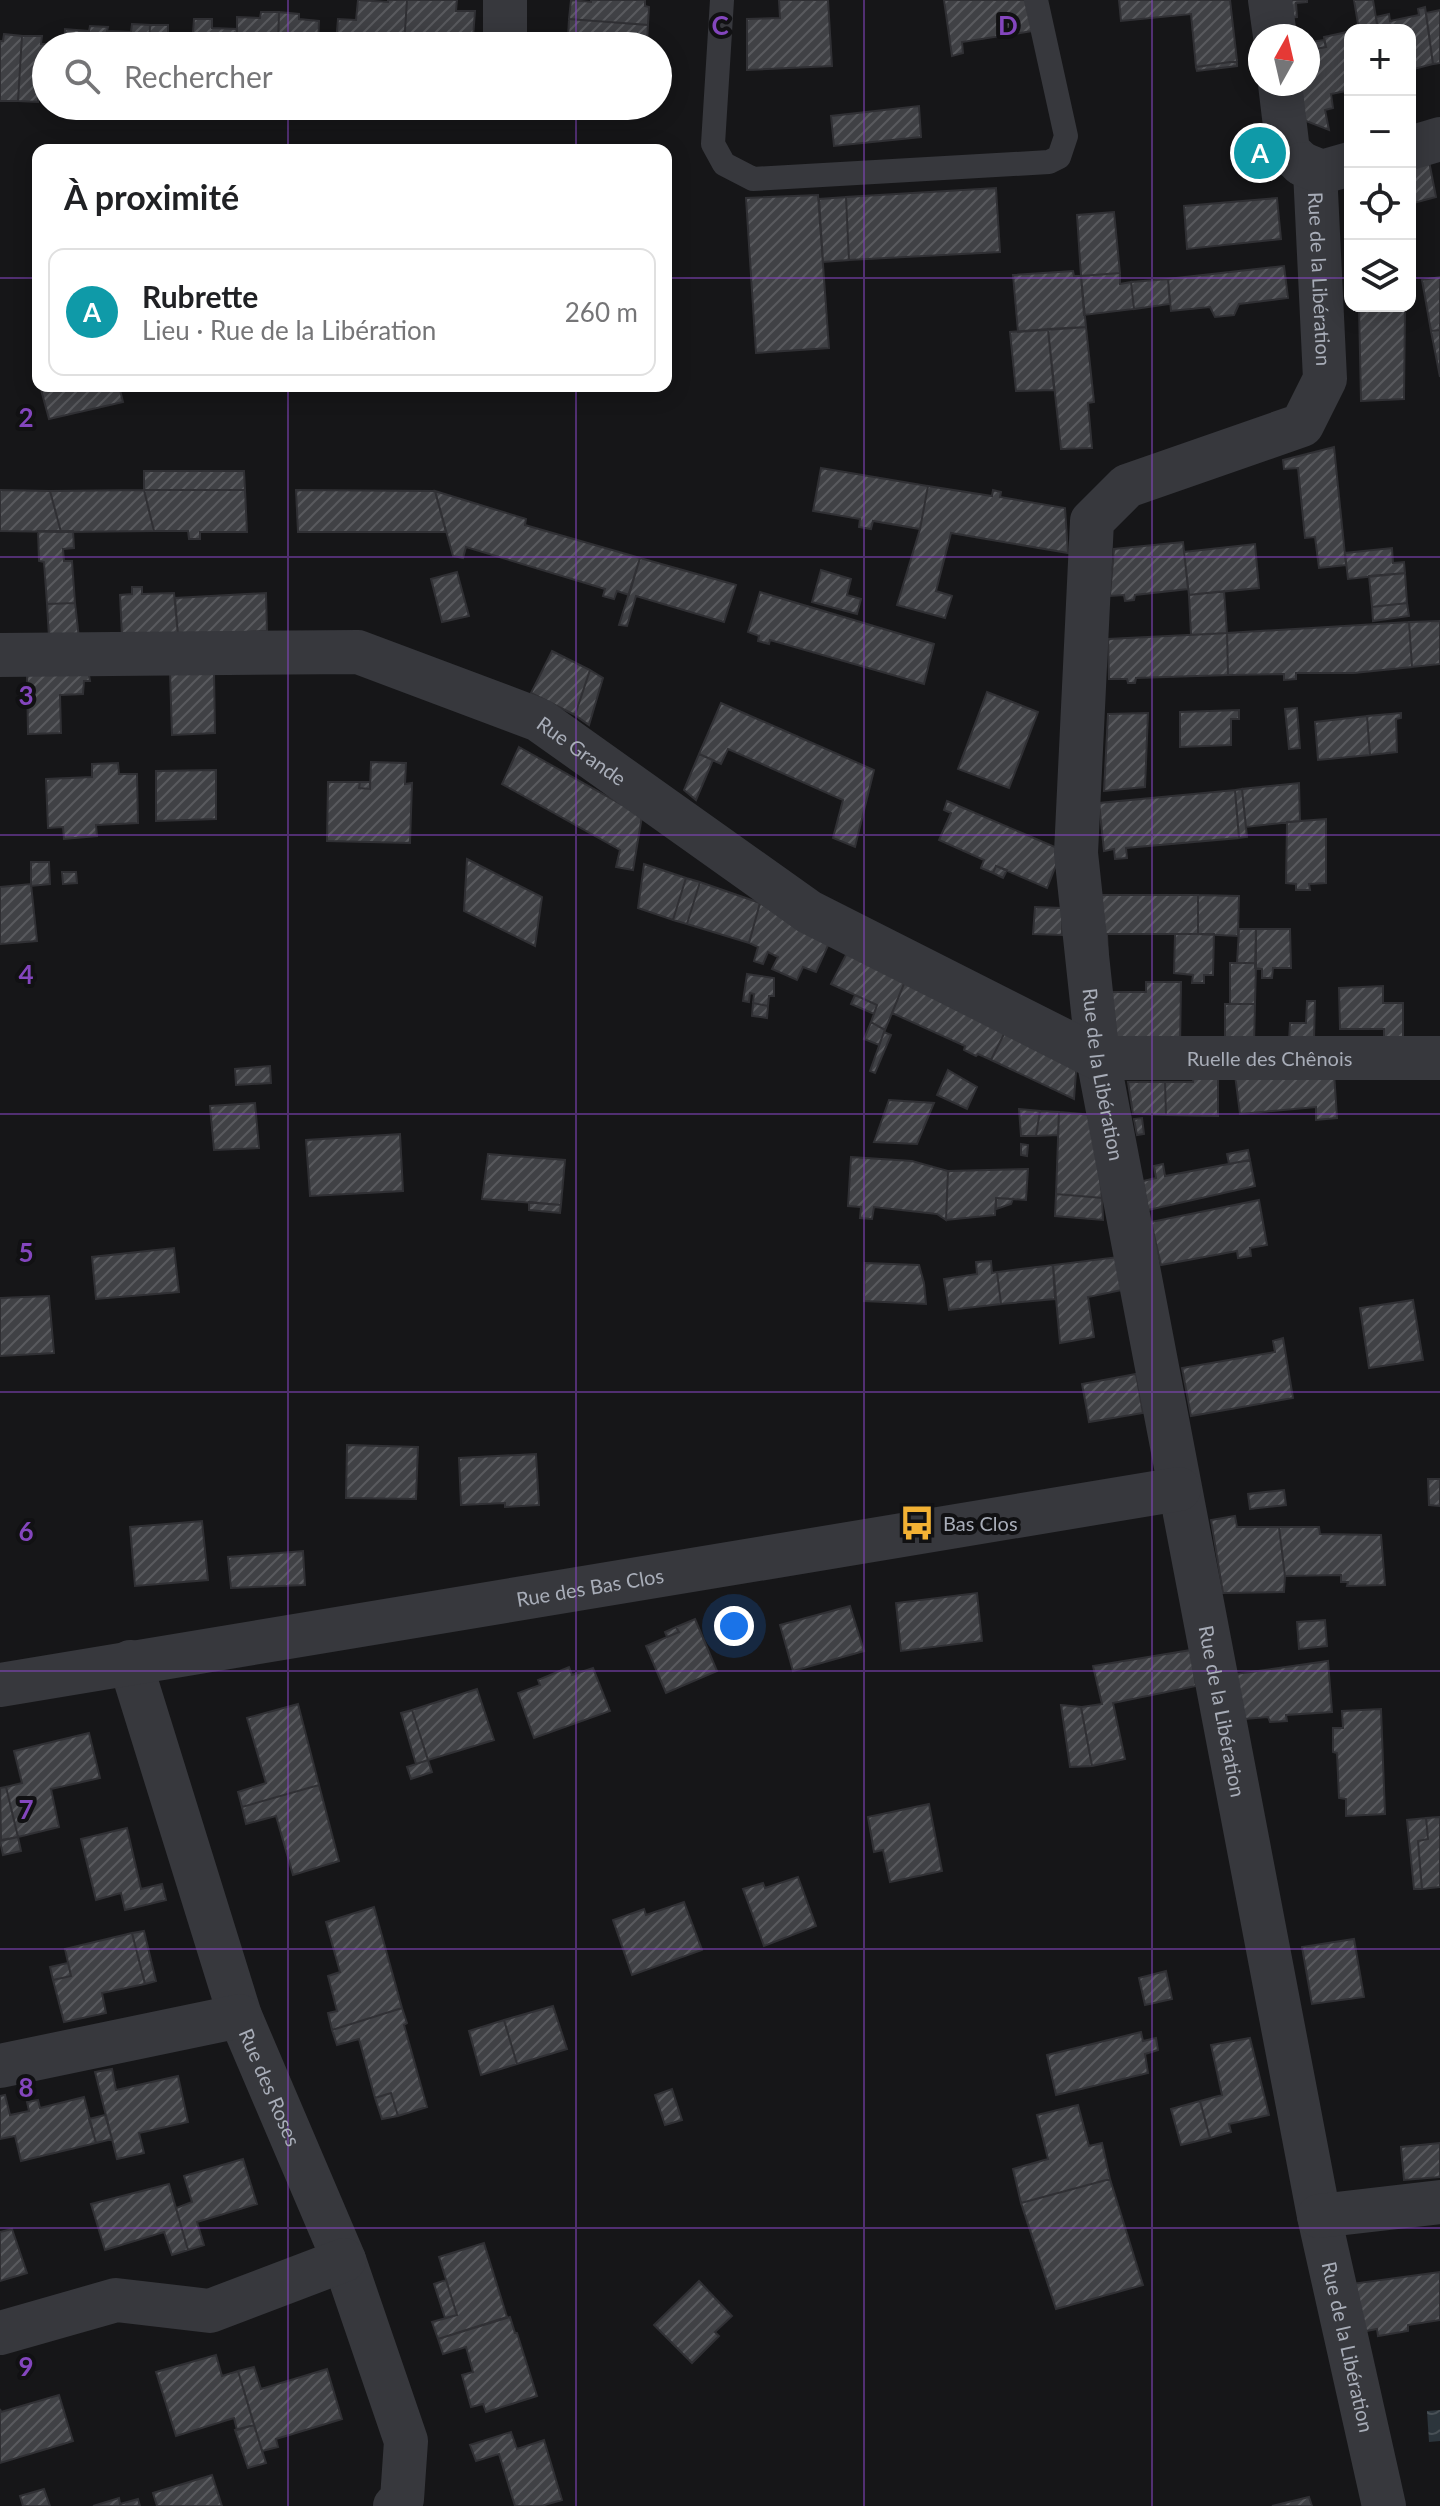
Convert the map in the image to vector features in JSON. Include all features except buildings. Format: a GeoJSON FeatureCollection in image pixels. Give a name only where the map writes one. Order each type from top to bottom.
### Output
{"type":"FeatureCollection","features":[{"type":"Feature","properties":{"kind":"street"},"geometry":{"type":"LineString","coordinates":[[505,0],[505,32]]}},
{"type":"Feature","properties":{"kind":"street"},"geometry":{"type":"LineString","coordinates":[[1270,0],[1273,24]]}},
{"type":"Feature","properties":{"kind":"street","name":"Rue de la Libération"},"geometry":{"type":"LineString","coordinates":[[1281,96],[1288,151],[1322,166],[1325,379],[1302,425],[1127,486],[1092,521],[1076,853],[1098,1058],[1319,2216],[1384,2506]]}},
{"type":"Feature","properties":{"kind":"street"},"geometry":{"type":"LineString","coordinates":[[1416,146],[1440,139]]}},
{"type":"Feature","properties":{"kind":"street","name":"Rue Grande"},"geometry":{"type":"LineString","coordinates":[[0,655],[358,652],[539,720],[809,912],[1098,1058]]}},
{"type":"Feature","properties":{"kind":"street","name":"Rue de la Libération"},"geometry":{"type":"LineString","coordinates":[[1047,1033],[1067,980],[1082,913]]}},
{"type":"Feature","properties":{"kind":"street","name":"Ruelle des Chênois"},"geometry":{"type":"LineString","coordinates":[[1098,1058],[1440,1058]]}},
{"type":"Feature","properties":{"kind":"street","name":"Rue des Bas Clos"},"geometry":{"type":"LineString","coordinates":[[0,1685],[1179,1489]]}},
{"type":"Feature","properties":{"kind":"street","name":"Rue des Roses"},"geometry":{"type":"LineString","coordinates":[[130,1662],[240,2016],[344,2260],[406,2441],[402,2499],[395,2506]]}},
{"type":"Feature","properties":{"kind":"street"},"geometry":{"type":"LineString","coordinates":[[0,2066],[240,2016]]}},
{"type":"Feature","properties":{"kind":"street"},"geometry":{"type":"LineString","coordinates":[[1319,2216],[1440,2202]]}},
{"type":"Feature","properties":{"kind":"street"},"geometry":{"type":"LineString","coordinates":[[0,2333],[116,2300],[210,2311],[344,2260]]}},
{"type":"Feature","properties":{"kind":"lane"},"geometry":{"type":"LineString","coordinates":[[722,0],[713,144],[724,164],[753,179],[1049,162],[1059,157],[1066,136],[1036,0]]}},
{"type":"Feature","properties":{"kind":"water"},"geometry":{"type":"Polygon","coordinates":[[[1440,2410],[1440,2441],[1429,2442],[1427,2411],[1440,2410]]]}},
{"type":"Feature","properties":{"kind":"place","name":"Rubrette"},"geometry":{"type":"Point","coordinates":[1260,153]}},
{"type":"Feature","properties":{"kind":"place","name":"Bas Clos"},"geometry":{"type":"Point","coordinates":[917,1523]}}]}
